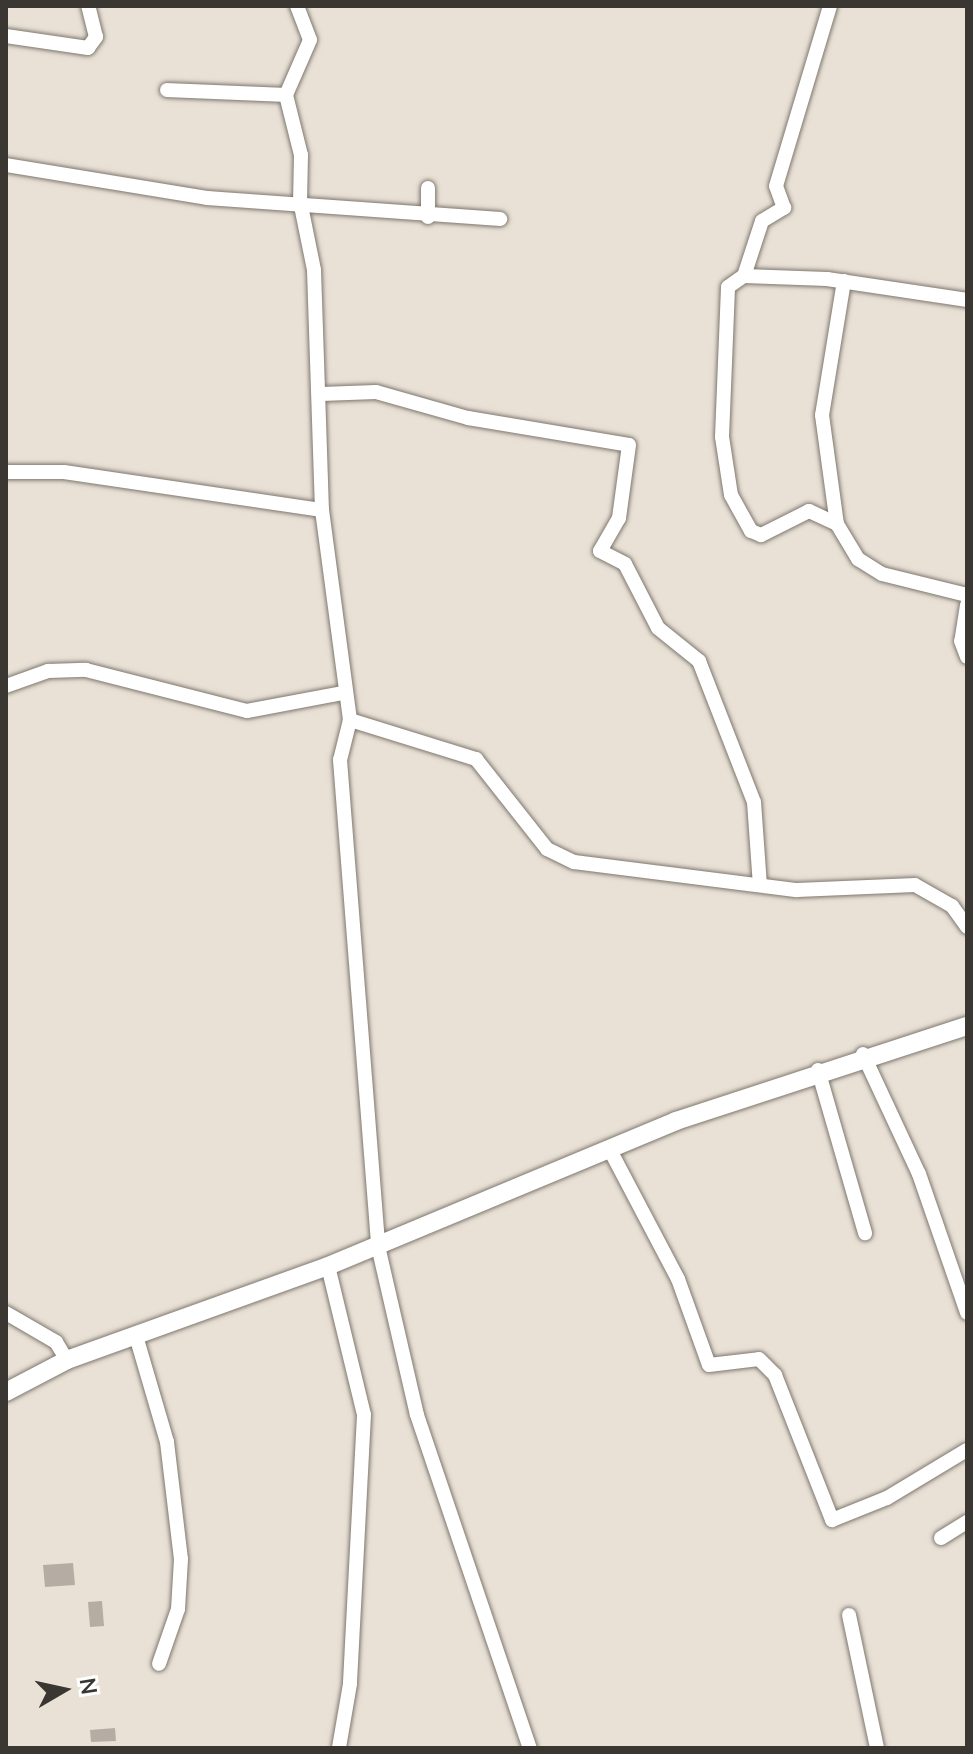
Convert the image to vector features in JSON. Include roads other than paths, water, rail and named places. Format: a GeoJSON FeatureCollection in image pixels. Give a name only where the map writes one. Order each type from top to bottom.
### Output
{"type":"FeatureCollection","features":[{"type":"Feature","properties":{"kind":"street"},"geometry":{"type":"LineString","coordinates":[[6,36],[88,48],[96,37],[88,6]]}},
{"type":"Feature","properties":{"kind":"street"},"geometry":{"type":"LineString","coordinates":[[297,6],[310,40],[286,95],[303,166],[300,201],[314,270],[321,394],[322,510],[343,693],[350,720],[340,760],[378,1246],[430,1459],[530,1748]]}},
{"type":"Feature","properties":{"kind":"street"},"geometry":{"type":"LineString","coordinates":[[830,6],[776,186],[784,208],[762,221],[744,276],[728,287],[722,437],[731,495],[751,531],[761,535],[809,511],[837,524]]}},
{"type":"Feature","properties":{"kind":"street"},"geometry":{"type":"LineString","coordinates":[[167,90],[286,95]]}},
{"type":"Feature","properties":{"kind":"street"},"geometry":{"type":"LineString","coordinates":[[6,165],[101,186],[300,201],[428,217],[500,219]]}},
{"type":"Feature","properties":{"kind":"street"},"geometry":{"type":"LineString","coordinates":[[428,188],[428,217]]}},
{"type":"Feature","properties":{"kind":"street"},"geometry":{"type":"LineString","coordinates":[[744,276],[844,281],[967,300]]}},
{"type":"Feature","properties":{"kind":"street"},"geometry":{"type":"LineString","coordinates":[[844,281],[822,415],[837,524],[858,559],[882,574],[967,595]]}},
{"type":"Feature","properties":{"kind":"street"},"geometry":{"type":"LineString","coordinates":[[321,394],[376,392],[468,418],[629,445],[619,518],[600,551],[625,564],[658,628],[699,661],[754,802],[760,885]]}},
{"type":"Feature","properties":{"kind":"street"},"geometry":{"type":"LineString","coordinates":[[6,472],[64,472],[322,510]]}},
{"type":"Feature","properties":{"kind":"street"},"geometry":{"type":"LineString","coordinates":[[967,605],[961,641],[967,657]]}},
{"type":"Feature","properties":{"kind":"street"},"geometry":{"type":"LineString","coordinates":[[6,686],[48,671],[86,670],[247,711],[343,693]]}},
{"type":"Feature","properties":{"kind":"street"},"geometry":{"type":"LineString","coordinates":[[350,720],[476,759],[557,856],[760,885],[915,885],[952,906],[967,927]]}},
{"type":"Feature","properties":{"kind":"street"},"geometry":{"type":"LineString","coordinates":[[6,1392],[67,1360],[328,1266],[610,1150],[818,1070],[863,1054],[967,1026]]}},
{"type":"Feature","properties":{"kind":"street"},"geometry":{"type":"LineString","coordinates":[[863,1054],[919,1174],[967,1313]]}},
{"type":"Feature","properties":{"kind":"street"},"geometry":{"type":"LineString","coordinates":[[818,1070],[865,1233]]}},
{"type":"Feature","properties":{"kind":"street"},"geometry":{"type":"LineString","coordinates":[[610,1150],[678,1279],[709,1365],[759,1359],[775,1375],[832,1520],[887,1498],[967,1450]]}},
{"type":"Feature","properties":{"kind":"street"},"geometry":{"type":"LineString","coordinates":[[328,1266],[364,1415],[350,1684],[339,1748]]}},
{"type":"Feature","properties":{"kind":"street"},"geometry":{"type":"LineString","coordinates":[[6,1313],[56,1342],[67,1360]]}},
{"type":"Feature","properties":{"kind":"street"},"geometry":{"type":"LineString","coordinates":[[136,1336],[167,1442],[183,1582],[159,1664]]}},
{"type":"Feature","properties":{"kind":"street"},"geometry":{"type":"LineString","coordinates":[[941,1538],[967,1522]]}},
{"type":"Feature","properties":{"kind":"street"},"geometry":{"type":"LineString","coordinates":[[849,1615],[877,1748]]}}]}
